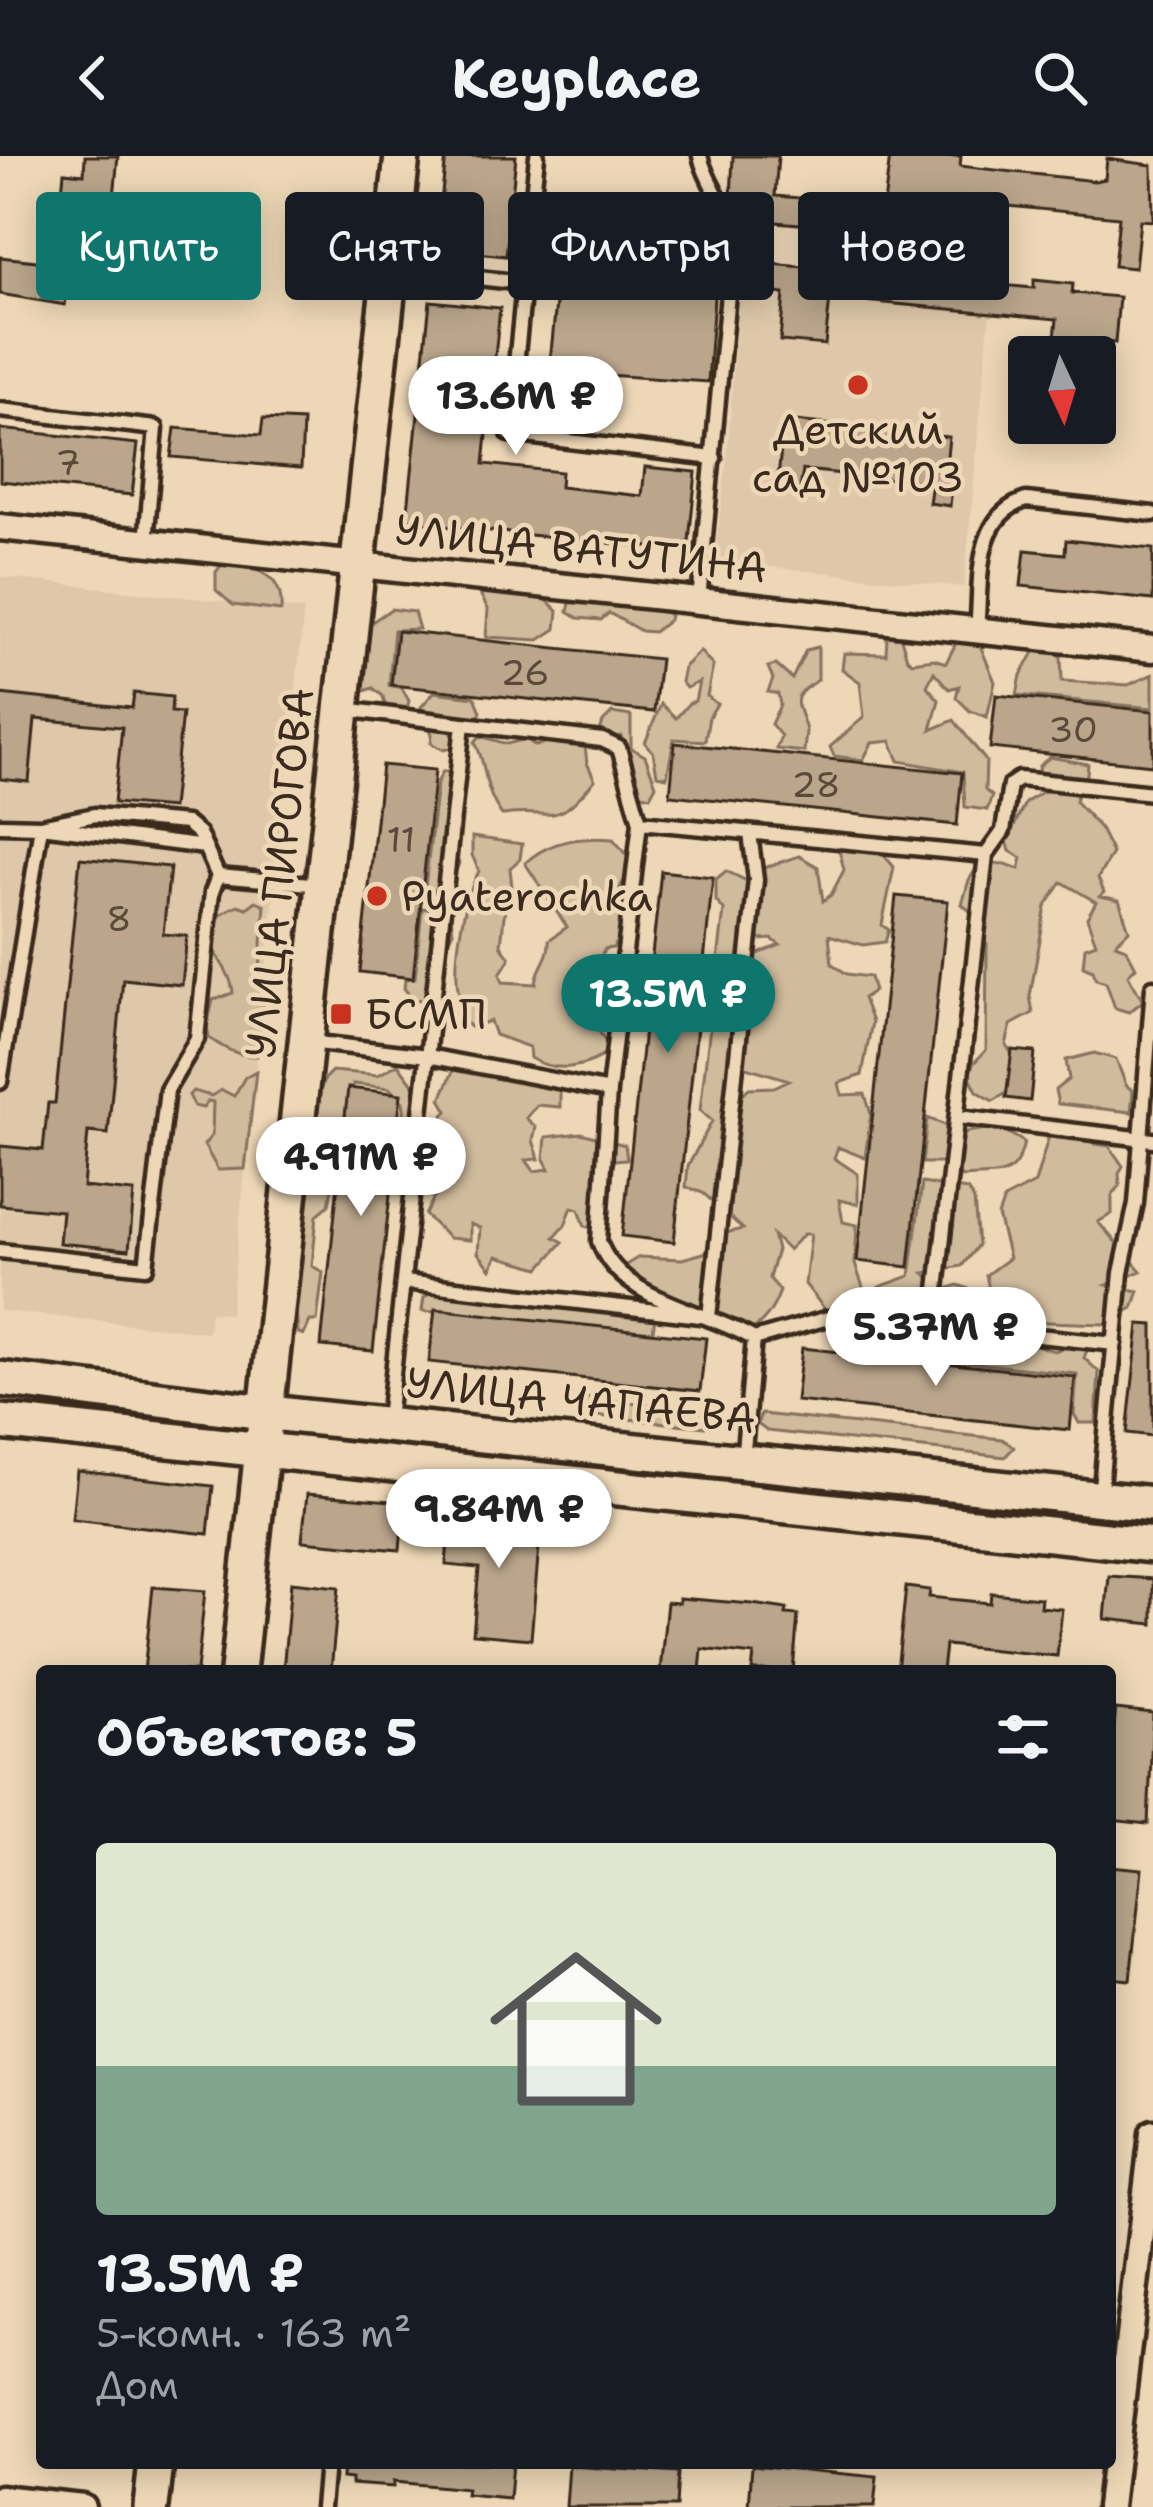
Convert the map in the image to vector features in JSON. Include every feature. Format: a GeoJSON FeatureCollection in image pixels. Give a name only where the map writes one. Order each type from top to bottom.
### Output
{"type":"FeatureCollection","features":[{"type":"Feature","properties":{"kind":"street","name":"УЛИЦА ПИРОГОВА"},"geometry":{"type":"LineString","coordinates":[[398,192],[402,156]]}},
{"type":"Feature","properties":{"kind":"street","name":"УЛИЦА ПИРОГОВА"},"geometry":{"type":"LineString","coordinates":[[239,1665],[387,300]]}},
{"type":"Feature","properties":{"kind":"street","name":"УЛИЦА ВАТУТИНА"},"geometry":{"type":"LineString","coordinates":[[0,526],[1153,649]]}},
{"type":"Feature","properties":{"kind":"street","name":"УЛИЦА ЧАПАЕВА"},"geometry":{"type":"LineString","coordinates":[[0,1379],[388,1425],[1153,1504]]}},
{"type":"Feature","properties":{"kind":"street"},"geometry":{"type":"LineString","coordinates":[[0,1422],[1153,1546]]}},
{"type":"Feature","properties":{"kind":"street"},"geometry":{"type":"LineString","coordinates":[[1116,2398],[1119,2352],[1145,2264],[1153,2133]]}},
{"type":"Feature","properties":{"kind":"street"},"geometry":{"type":"LineString","coordinates":[[151,2507],[155,2469]]}},
{"type":"Feature","properties":{"kind":"street"},"geometry":{"type":"LineString","coordinates":[[1109,2507],[1111,2469]]}},
{"type":"Feature","properties":{"kind":"street"},"geometry":{"type":"LineString","coordinates":[[0,2498],[82,2507]]}},
{"type":"Feature","properties":{"kind":"lane"},"geometry":{"type":"LineString","coordinates":[[533,192],[537,156]]}},
{"type":"Feature","properties":{"kind":"lane"},"geometry":{"type":"LineString","coordinates":[[699,600],[733,242],[732,215],[706,182],[700,156]]}},
{"type":"Feature","properties":{"kind":"lane"},"geometry":{"type":"LineString","coordinates":[[522,300],[509,434],[714,458]]}},
{"type":"Feature","properties":{"kind":"lane"},"geometry":{"type":"LineString","coordinates":[[0,410],[155,428],[146,542]]}},
{"type":"Feature","properties":{"kind":"lane"},"geometry":{"type":"LineString","coordinates":[[977,630],[986,534],[1008,506],[1026,500],[1153,514]]}},
{"type":"Feature","properties":{"kind":"lane"},"geometry":{"type":"LineString","coordinates":[[343,709],[602,740],[619,748],[640,822],[609,1090],[598,1241],[603,1254],[639,1289],[754,1339],[828,1318],[1115,1344]]}},
{"type":"Feature","properties":{"kind":"lane"},"geometry":{"type":"LineString","coordinates":[[388,1425],[463,724]]}},
{"type":"Feature","properties":{"kind":"lane"},"geometry":{"type":"LineString","coordinates":[[933,1324],[986,855],[1004,831],[1010,785],[1019,779],[1153,793]]}},
{"type":"Feature","properties":{"kind":"lane"},"geometry":{"type":"LineString","coordinates":[[0,1251],[146,1267],[167,1090],[197,1040],[212,892],[218,876],[205,847],[186,823],[95,815],[41,826]]}},
{"type":"Feature","properties":{"kind":"lane"},"geometry":{"type":"LineString","coordinates":[[640,822],[986,855]]}},
{"type":"Feature","properties":{"kind":"lane"},"geometry":{"type":"LineString","coordinates":[[0,825],[205,847]]}},
{"type":"Feature","properties":{"kind":"lane"},"geometry":{"type":"LineString","coordinates":[[0,1082],[41,826]]}},
{"type":"Feature","properties":{"kind":"lane"},"geometry":{"type":"LineString","coordinates":[[709,1317],[755,880],[750,832]]}},
{"type":"Feature","properties":{"kind":"lane"},"geometry":{"type":"LineString","coordinates":[[218,876],[323,885]]}},
{"type":"Feature","properties":{"kind":"lane"},"geometry":{"type":"LineString","coordinates":[[1100,1500],[1121,1273],[1148,1140],[1144,1068],[1153,987]]}},
{"type":"Feature","properties":{"kind":"lane"},"geometry":{"type":"LineString","coordinates":[[306,1042],[428,1056],[609,1090]]}},
{"type":"Feature","properties":{"kind":"lane"},"geometry":{"type":"LineString","coordinates":[[958,1117],[1148,1140]]}},
{"type":"Feature","properties":{"kind":"lane"},"geometry":{"type":"LineString","coordinates":[[404,1282],[709,1317]]}},
{"type":"Feature","properties":{"kind":"lane"},"geometry":{"type":"LineString","coordinates":[[742,1462],[754,1339]]}},
{"type":"Feature","properties":{"kind":"lane"},"geometry":{"type":"LineString","coordinates":[[322,2507],[325,2469]]}},
{"type":"Feature","properties":{"kind":"shaded area","name":"Детский сад №103"},"geometry":{"type":"Polygon","coordinates":[[[774,293],[798,295],[798,300],[990,312],[964,587],[714,561],[738,300],[774,300],[774,293]]]}},
{"type":"Feature","properties":{"kind":"shaded area"},"geometry":{"type":"Polygon","coordinates":[[[222,564],[265,574],[278,587],[281,611],[233,605],[216,590],[216,572],[222,564]]]}},
{"type":"Feature","properties":{"kind":"shaded area"},"geometry":{"type":"Polygon","coordinates":[[[523,566],[540,573],[534,588],[558,611],[556,629],[539,640],[486,637],[488,609],[477,588],[523,566]]]}},
{"type":"Feature","properties":{"kind":"shaded area"},"geometry":{"type":"Polygon","coordinates":[[[0,577],[304,610],[230,1314],[210,1312],[208,1332],[0,1311],[0,577]]]}},
{"type":"Feature","properties":{"kind":"shaded area"},"geometry":{"type":"Polygon","coordinates":[[[573,590],[604,594],[619,607],[654,606],[670,615],[669,620],[654,632],[641,631],[609,613],[601,620],[578,618],[568,612],[573,590]]]}},
{"type":"Feature","properties":{"kind":"shaded area"},"geometry":{"type":"Polygon","coordinates":[[[391,609],[414,612],[419,629],[394,630],[389,685],[402,688],[409,701],[406,712],[386,710],[383,696],[373,688],[362,692],[356,674],[363,628],[391,609]]]}},
{"type":"Feature","properties":{"kind":"shaded area"},"geometry":{"type":"Polygon","coordinates":[[[887,636],[901,638],[912,662],[934,659],[946,663],[957,641],[980,645],[995,682],[987,717],[970,711],[956,697],[959,686],[949,689],[934,672],[927,686],[939,700],[931,730],[954,720],[986,761],[985,790],[992,796],[987,810],[965,807],[963,772],[899,761],[891,741],[872,743],[863,760],[834,756],[830,747],[864,717],[860,682],[842,669],[844,653],[886,654],[887,636]]]}},
{"type":"Feature","properties":{"kind":"shaded area"},"geometry":{"type":"Polygon","coordinates":[[[818,647],[818,680],[801,692],[797,702],[806,731],[804,752],[776,749],[781,736],[771,724],[780,705],[778,694],[768,692],[773,679],[768,667],[776,665],[792,679],[806,650],[818,647]]]}},
{"type":"Feature","properties":{"kind":"shaded area"},"geometry":{"type":"Polygon","coordinates":[[[1037,647],[1053,648],[1061,656],[1062,681],[1128,685],[1153,674],[1153,708],[1017,695],[1021,675],[1037,647]]]}},
{"type":"Feature","properties":{"kind":"shaded area"},"geometry":{"type":"Polygon","coordinates":[[[700,651],[713,666],[707,696],[717,704],[705,741],[674,739],[667,777],[657,775],[653,752],[645,743],[661,704],[676,718],[695,701],[699,682],[686,688],[681,682],[684,667],[700,651]]]}},
{"type":"Feature","properties":{"kind":"shaded area"},"geometry":{"type":"Polygon","coordinates":[[[434,692],[475,697],[481,712],[468,735],[457,736],[454,747],[444,750],[431,743],[421,707],[434,692]]]}},
{"type":"Feature","properties":{"kind":"shaded area"},"geometry":{"type":"Polygon","coordinates":[[[612,713],[631,716],[631,748],[645,756],[656,785],[650,796],[631,791],[623,770],[621,736],[599,734],[612,713]]]}},
{"type":"Feature","properties":{"kind":"shaded area"},"geometry":{"type":"Polygon","coordinates":[[[480,736],[507,744],[526,739],[536,746],[550,741],[585,746],[595,780],[561,812],[502,815],[491,796],[475,742],[480,736]]]}},
{"type":"Feature","properties":{"kind":"shaded area"},"geometry":{"type":"Polygon","coordinates":[[[1050,757],[1088,764],[1085,793],[1078,791],[1075,801],[1099,827],[1112,853],[1098,878],[1104,892],[1100,896],[1119,900],[1129,930],[1115,944],[1126,948],[1136,967],[1128,975],[1143,1001],[1129,1012],[1115,1008],[1106,982],[1083,966],[1085,947],[1096,943],[1087,918],[1096,902],[1062,882],[1046,906],[1030,996],[1033,1013],[1011,1025],[1006,1045],[1017,1061],[1010,1091],[993,1101],[977,1091],[969,1075],[986,1050],[987,944],[976,929],[975,916],[962,904],[980,863],[1019,869],[1022,858],[1010,851],[1007,841],[1025,803],[1042,792],[1039,766],[1050,757]]]}},
{"type":"Feature","properties":{"kind":"shaded area"},"geometry":{"type":"Polygon","coordinates":[[[443,771],[454,774],[451,849],[459,863],[451,885],[438,893],[425,887],[437,783],[443,771]]]}},
{"type":"Feature","properties":{"kind":"shaded area"},"geometry":{"type":"Polygon","coordinates":[[[867,835],[894,867],[882,925],[889,930],[885,942],[863,945],[829,935],[832,964],[847,974],[870,977],[874,991],[863,998],[872,1022],[862,1075],[839,1083],[842,1095],[865,1094],[871,1114],[865,1158],[838,1147],[834,1158],[858,1174],[858,1204],[839,1200],[843,1222],[857,1225],[855,1264],[864,1290],[861,1300],[826,1311],[805,1284],[811,1234],[804,1234],[788,1250],[773,1235],[777,1250],[769,1278],[780,1291],[768,1315],[755,1328],[722,1332],[643,1300],[633,1292],[626,1265],[639,1257],[682,1259],[722,1248],[725,1233],[743,1229],[703,1193],[686,1187],[688,1166],[712,1121],[700,1110],[724,910],[716,901],[716,879],[726,871],[749,882],[727,1109],[749,1088],[774,1087],[789,1080],[743,1066],[751,957],[780,945],[772,939],[760,940],[755,919],[764,868],[799,856],[818,867],[823,901],[844,870],[839,850],[867,835]]]}},
{"type":"Feature","properties":{"kind":"shaded area"},"geometry":{"type":"Polygon","coordinates":[[[472,837],[522,844],[520,859],[510,868],[513,896],[505,907],[501,945],[510,958],[500,974],[503,982],[536,984],[549,940],[567,927],[525,863],[555,845],[589,838],[613,839],[629,857],[629,872],[618,891],[622,927],[613,948],[605,949],[599,960],[608,986],[602,1000],[605,1010],[595,1025],[611,1050],[602,1056],[572,1067],[540,1063],[530,1058],[529,1047],[495,1035],[490,1021],[470,1027],[455,1014],[463,1007],[457,977],[459,939],[479,871],[472,855],[472,837]]]}},
{"type":"Feature","properties":{"kind":"shaded area"},"geometry":{"type":"Polygon","coordinates":[[[256,901],[265,905],[260,971],[266,973],[257,1056],[238,1053],[209,1038],[207,1026],[213,1000],[233,993],[212,946],[211,925],[238,905],[247,908],[256,901]]]}},
{"type":"Feature","properties":{"kind":"shaded area"},"geometry":{"type":"Polygon","coordinates":[[[422,908],[450,911],[453,931],[440,956],[445,962],[441,995],[430,1001],[412,999],[404,988],[405,979],[415,978],[422,908]]]}},
{"type":"Feature","properties":{"kind":"shaded area"},"geometry":{"type":"Polygon","coordinates":[[[1094,1053],[1116,1059],[1133,1091],[1131,1112],[1058,1104],[1055,1090],[1069,1079],[1066,1060],[1094,1053]]]}},
{"type":"Feature","properties":{"kind":"shaded area"},"geometry":{"type":"Polygon","coordinates":[[[398,1064],[425,1100],[425,1114],[413,1121],[405,1117],[403,1102],[389,1088],[353,1084],[354,1123],[333,1133],[315,1130],[313,1102],[332,1071],[378,1075],[398,1064]]]}},
{"type":"Feature","properties":{"kind":"shaded area"},"geometry":{"type":"Polygon","coordinates":[[[454,1069],[516,1070],[560,1086],[560,1107],[537,1105],[526,1118],[536,1127],[533,1140],[539,1159],[526,1160],[534,1171],[549,1169],[544,1159],[546,1137],[581,1133],[625,1145],[627,1159],[615,1160],[608,1179],[610,1212],[595,1229],[585,1226],[579,1209],[572,1207],[554,1237],[563,1242],[540,1268],[497,1256],[491,1269],[478,1253],[480,1228],[470,1224],[470,1240],[449,1238],[425,1215],[442,1182],[457,1175],[454,1163],[440,1165],[440,1144],[430,1129],[448,1111],[441,1099],[454,1069]]]}},
{"type":"Feature","properties":{"kind":"shaded area"},"geometry":{"type":"Polygon","coordinates":[[[256,1071],[245,1169],[218,1170],[204,1145],[212,1135],[213,1102],[203,1108],[194,1106],[189,1095],[193,1091],[211,1096],[222,1090],[234,1096],[245,1077],[256,1071]]]}},
{"type":"Feature","properties":{"kind":"shaded area"},"geometry":{"type":"Polygon","coordinates":[[[927,1118],[943,1124],[960,1142],[967,1132],[998,1127],[1024,1142],[1016,1164],[1003,1173],[962,1177],[944,1163],[922,1163],[927,1118]]]}},
{"type":"Feature","properties":{"kind":"shaded area"},"geometry":{"type":"Polygon","coordinates":[[[1052,1125],[1094,1131],[1095,1144],[1109,1146],[1123,1166],[1120,1186],[1112,1195],[1112,1214],[1098,1222],[1141,1271],[1107,1285],[1139,1291],[1133,1308],[1105,1324],[1018,1321],[989,1289],[986,1275],[1009,1258],[998,1216],[1004,1199],[1035,1183],[1052,1125]]]}},
{"type":"Feature","properties":{"kind":"shaded area"},"geometry":{"type":"Polygon","coordinates":[[[313,1137],[332,1142],[327,1166],[334,1175],[329,1205],[317,1215],[312,1266],[323,1272],[317,1321],[310,1321],[304,1335],[298,1333],[295,1300],[290,1294],[313,1137]]]}},
{"type":"Feature","properties":{"kind":"shaded area"},"geometry":{"type":"Polygon","coordinates":[[[922,1183],[967,1190],[974,1200],[978,1245],[962,1266],[924,1273],[947,1289],[958,1285],[988,1295],[998,1314],[993,1324],[970,1323],[949,1341],[992,1350],[1030,1343],[1054,1351],[1068,1347],[1068,1331],[1093,1335],[1084,1358],[1099,1372],[1096,1423],[1079,1423],[1074,1414],[1077,1374],[928,1358],[913,1343],[893,1354],[862,1351],[863,1330],[882,1329],[885,1309],[877,1304],[879,1287],[910,1276],[922,1183]]]}},
{"type":"Feature","properties":{"kind":"shaded area"},"geometry":{"type":"Polygon","coordinates":[[[435,1291],[655,1316],[653,1332],[422,1311],[424,1297],[435,1291]]]}},
{"type":"Feature","properties":{"kind":"shaded area"},"geometry":{"type":"Polygon","coordinates":[[[578,1397],[706,1410],[714,1420],[705,1427],[580,1414],[573,1404],[578,1397]]]}},
{"type":"Feature","properties":{"kind":"shaded area"},"geometry":{"type":"Polygon","coordinates":[[[761,1414],[1002,1439],[1014,1447],[1005,1457],[767,1431],[757,1424],[761,1414]]]}},
{"type":"Feature","properties":{"kind":"building"},"geometry":{"type":"Polygon","coordinates":[[[85,156],[118,156],[115,192],[62,192],[64,172],[84,174],[85,156]]]}},
{"type":"Feature","properties":{"kind":"building"},"geometry":{"type":"Polygon","coordinates":[[[446,156],[516,156],[512,192],[508,192],[506,256],[484,254],[484,192],[442,192],[446,156]]]}},
{"type":"Feature","properties":{"kind":"building"},"geometry":{"type":"Polygon","coordinates":[[[733,156],[778,156],[775,196],[798,198],[798,224],[774,222],[774,192],[731,192],[733,156]]]}},
{"type":"Feature","properties":{"kind":"building"},"geometry":{"type":"Polygon","coordinates":[[[890,156],[961,156],[960,166],[1095,181],[1105,179],[1107,159],[1152,165],[1153,221],[1140,220],[1135,268],[1114,266],[1119,217],[1009,206],[1009,192],[886,192],[890,156]]]}},
{"type":"Feature","properties":{"kind":"building"},"geometry":{"type":"Polygon","coordinates":[[[0,257],[36,261],[36,300],[66,300],[65,305],[0,294],[0,257]]]}},
{"type":"Feature","properties":{"kind":"building"},"geometry":{"type":"Polygon","coordinates":[[[774,264],[798,266],[798,300],[830,300],[825,345],[780,341],[784,294],[774,293],[774,264]]]}},
{"type":"Feature","properties":{"kind":"building"},"geometry":{"type":"Polygon","coordinates":[[[1034,280],[1073,284],[1072,293],[1119,297],[1116,336],[1055,336],[1057,319],[852,300],[1009,300],[1009,286],[1034,288],[1034,280]]]}},
{"type":"Feature","properties":{"kind":"building"},"geometry":{"type":"Polygon","coordinates":[[[556,300],[714,300],[708,382],[549,371],[556,300]]]}},
{"type":"Feature","properties":{"kind":"building"},"geometry":{"type":"Polygon","coordinates":[[[430,301],[500,308],[484,464],[561,472],[560,487],[642,496],[645,467],[696,472],[688,551],[407,519],[430,301]]]}},
{"type":"Feature","properties":{"kind":"building"},"geometry":{"type":"Polygon","coordinates":[[[263,419],[303,421],[301,468],[171,457],[175,428],[261,435],[263,419]]]}},
{"type":"Feature","properties":{"kind":"building"},"geometry":{"type":"Polygon","coordinates":[[[795,421],[949,437],[946,466],[954,466],[950,506],[929,503],[932,483],[803,470],[800,490],[777,488],[781,448],[792,450],[795,421]]]}},
{"type":"Feature","properties":{"kind":"building"},"geometry":{"type":"Polygon","coordinates":[[[0,429],[138,444],[132,495],[0,481],[0,429]]]}},
{"type":"Feature","properties":{"kind":"building"},"geometry":{"type":"Polygon","coordinates":[[[1066,540],[1153,549],[1153,600],[1021,586],[1025,550],[1065,554],[1066,540]]]}},
{"type":"Feature","properties":{"kind":"building"},"geometry":{"type":"Polygon","coordinates":[[[397,631],[660,659],[654,712],[391,685],[397,631]]]}},
{"type":"Feature","properties":{"kind":"building"},"geometry":{"type":"Polygon","coordinates":[[[134,693],[172,697],[171,712],[182,713],[172,808],[114,803],[122,727],[35,719],[29,782],[0,779],[0,694],[132,708],[134,693]]]}},
{"type":"Feature","properties":{"kind":"building"},"geometry":{"type":"Polygon","coordinates":[[[996,695],[1153,711],[1153,765],[990,748],[996,695]]]}},
{"type":"Feature","properties":{"kind":"building"},"geometry":{"type":"Polygon","coordinates":[[[675,743],[962,773],[957,825],[670,795],[675,743]]]}},
{"type":"Feature","properties":{"kind":"building"},"geometry":{"type":"Polygon","coordinates":[[[382,765],[435,770],[413,978],[360,972],[382,765]]]}},
{"type":"Feature","properties":{"kind":"building"},"geometry":{"type":"Polygon","coordinates":[[[80,858],[170,867],[163,934],[187,936],[182,985],[123,979],[108,1134],[88,1132],[83,1187],[134,1192],[129,1250],[59,1243],[62,1211],[0,1205],[0,1146],[43,1150],[48,1103],[55,1103],[80,858]]]}},
{"type":"Feature","properties":{"kind":"building"},"geometry":{"type":"Polygon","coordinates":[[[661,871],[713,877],[674,1242],[622,1236],[661,871]]]}},
{"type":"Feature","properties":{"kind":"building"},"geometry":{"type":"Polygon","coordinates":[[[896,896],[948,901],[909,1267],[857,1261],[896,896]]]}},
{"type":"Feature","properties":{"kind":"building"},"geometry":{"type":"Polygon","coordinates":[[[1012,1050],[1035,1052],[1030,1101],[1006,1098],[1012,1050]]]}},
{"type":"Feature","properties":{"kind":"building"},"geometry":{"type":"Polygon","coordinates":[[[348,1088],[401,1094],[373,1351],[321,1346],[348,1088]]]}},
{"type":"Feature","properties":{"kind":"building"},"geometry":{"type":"Polygon","coordinates":[[[435,1309],[706,1338],[700,1391],[429,1362],[435,1309]]]}},
{"type":"Feature","properties":{"kind":"building"},"geometry":{"type":"Polygon","coordinates":[[[1139,1324],[1153,1325],[1153,1436],[1127,1433],[1139,1324]]]}},
{"type":"Feature","properties":{"kind":"building"},"geometry":{"type":"Polygon","coordinates":[[[802,1348],[1075,1377],[1070,1430],[796,1401],[802,1348]]]}},
{"type":"Feature","properties":{"kind":"building"},"geometry":{"type":"Polygon","coordinates":[[[77,1471],[213,1486],[208,1534],[72,1519],[77,1471]]]}},
{"type":"Feature","properties":{"kind":"building"},"geometry":{"type":"Polygon","coordinates":[[[307,1494],[404,1502],[400,1550],[302,1541],[307,1494]]]}},
{"type":"Feature","properties":{"kind":"building"},"geometry":{"type":"Polygon","coordinates":[[[450,1515],[541,1523],[531,1639],[473,1634],[479,1568],[446,1565],[450,1515]]]}},
{"type":"Feature","properties":{"kind":"building"},"geometry":{"type":"Polygon","coordinates":[[[1109,1576],[1153,1579],[1153,1624],[1105,1619],[1109,1576]]]}},
{"type":"Feature","properties":{"kind":"building"},"geometry":{"type":"Polygon","coordinates":[[[291,1582],[339,1587],[332,1665],[284,1665],[291,1582]]]}},
{"type":"Feature","properties":{"kind":"building"},"geometry":{"type":"Polygon","coordinates":[[[153,1587],[205,1591],[198,1665],[145,1665],[153,1587]]]}},
{"type":"Feature","properties":{"kind":"building"},"geometry":{"type":"Polygon","coordinates":[[[906,1587],[930,1590],[929,1597],[990,1603],[991,1593],[1041,1598],[1040,1607],[1062,1609],[1057,1656],[945,1645],[943,1665],[898,1665],[906,1587]]]}},
{"type":"Feature","properties":{"kind":"building"},"geometry":{"type":"Polygon","coordinates":[[[679,1598],[787,1609],[786,1614],[798,1615],[794,1665],[753,1665],[754,1655],[702,1649],[701,1665],[661,1665],[667,1602],[679,1603],[679,1598]]]}},
{"type":"Feature","properties":{"kind":"building"},"geometry":{"type":"Polygon","coordinates":[[[1116,1709],[1153,1713],[1148,1824],[1116,1821],[1116,1709]]]}},
{"type":"Feature","properties":{"kind":"building"},"geometry":{"type":"Polygon","coordinates":[[[1116,1867],[1142,1869],[1130,1980],[1116,1979],[1116,1867]]]}},
{"type":"Feature","properties":{"kind":"building"},"geometry":{"type":"Polygon","coordinates":[[[343,2469],[512,2469],[509,2499],[466,2495],[467,2489],[393,2482],[393,2487],[351,2484],[351,2479],[342,2478],[343,2469]]]}},
{"type":"Feature","properties":{"kind":"building"},"geometry":{"type":"Polygon","coordinates":[[[569,2469],[678,2473],[676,2507],[566,2507],[569,2469]]]}},
{"type":"Feature","properties":{"kind":"building"},"geometry":{"type":"Polygon","coordinates":[[[752,2469],[877,2477],[874,2507],[749,2507],[752,2469]]]}},
{"type":"Feature","properties":{"kind":"place","name":"Детский сад №103"},"geometry":{"type":"Point","coordinates":[858,385]}},
{"type":"Feature","properties":{"kind":"place","name":"Pyaterochka"},"geometry":{"type":"Point","coordinates":[377,896]}},
{"type":"Feature","properties":{"kind":"place","name":"БСМП"},"geometry":{"type":"Point","coordinates":[341,1014]}}]}
